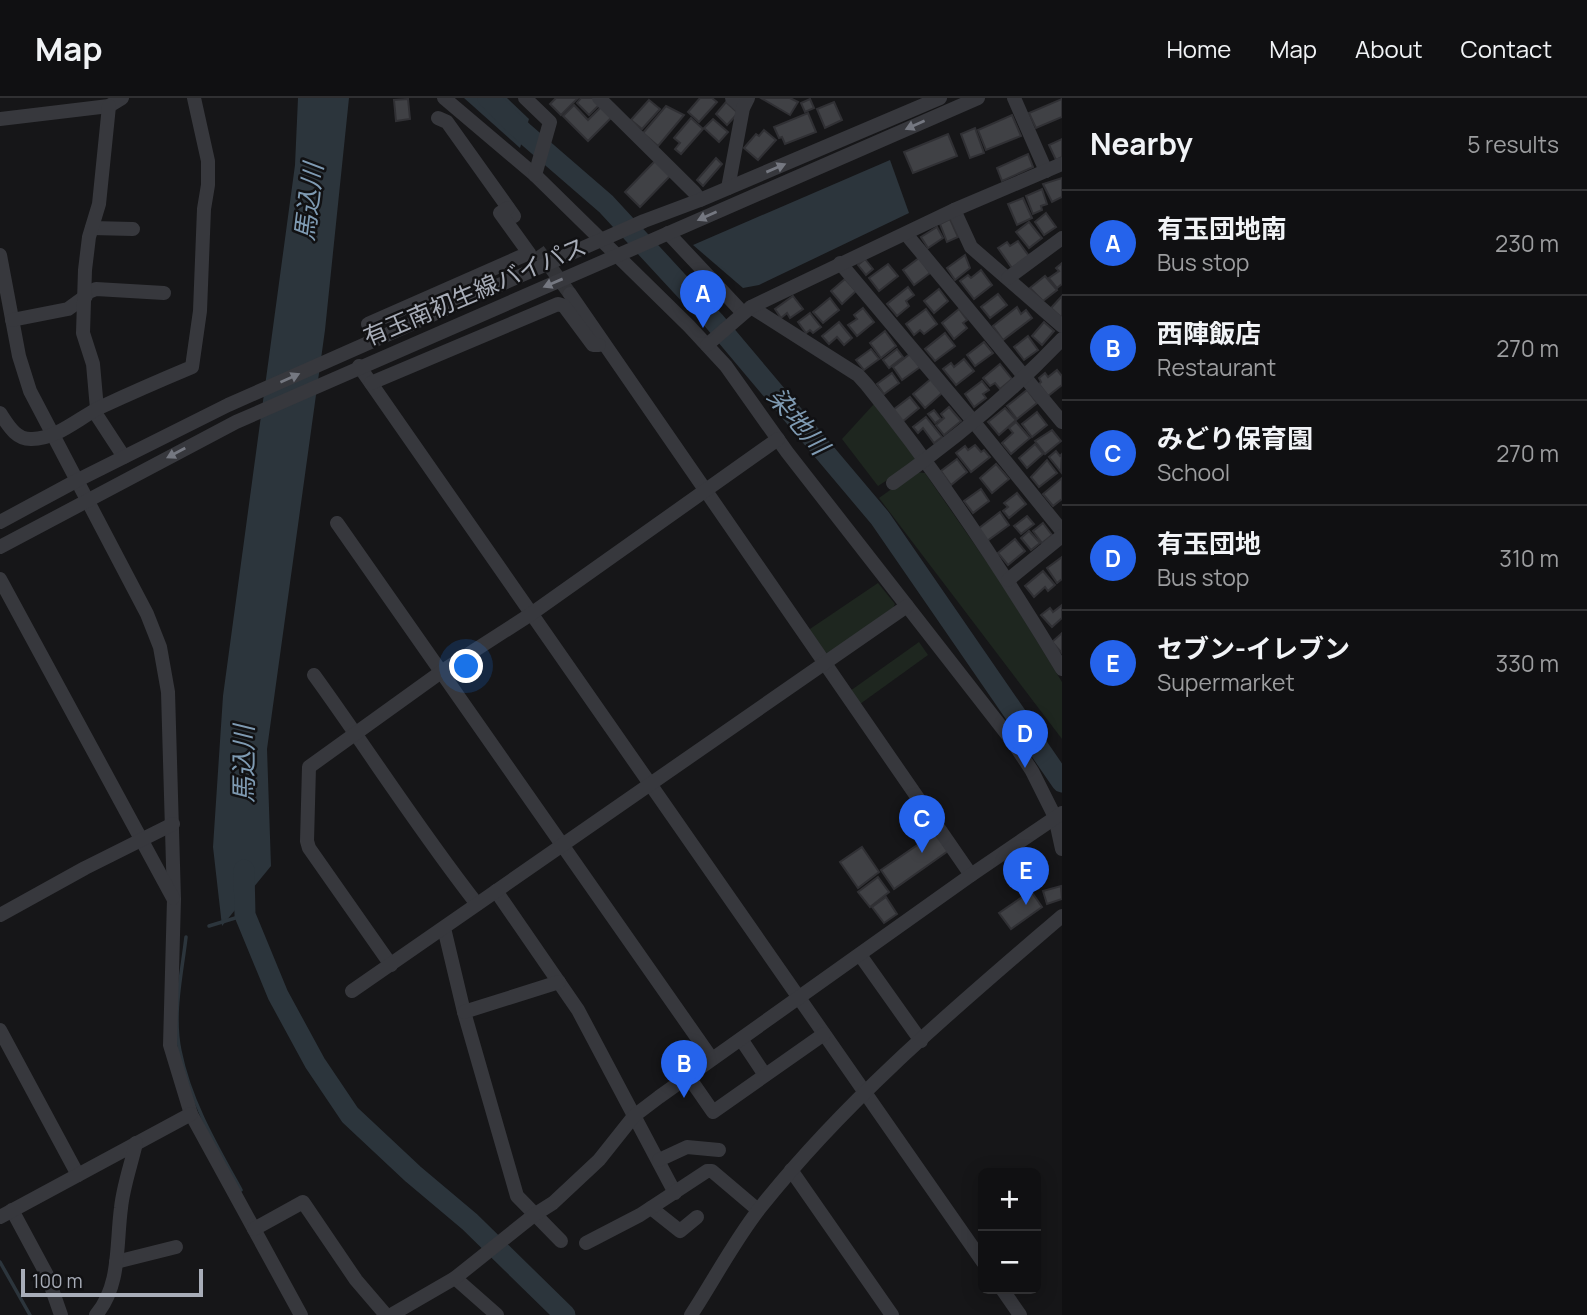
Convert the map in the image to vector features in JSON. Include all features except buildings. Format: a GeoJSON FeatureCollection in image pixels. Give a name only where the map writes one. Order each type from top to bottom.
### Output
{"type":"FeatureCollection","features":[{"type":"Feature","properties":{"kind":"street"},"geometry":{"type":"LineString","coordinates":[[0,119],[109,106],[122,98]]}},
{"type":"Feature","properties":{"kind":"street"},"geometry":{"type":"LineString","coordinates":[[0,413],[19,437],[32,439],[52,435],[95,410],[192,367],[200,311],[204,209],[208,185],[208,161],[194,98]]}},
{"type":"Feature","properties":{"kind":"street"},"geometry":{"type":"LineString","coordinates":[[444,98],[605,239],[708,344],[1013,743],[1059,815],[1062,849]]}},
{"type":"Feature","properties":{"kind":"street"},"geometry":{"type":"LineString","coordinates":[[525,98],[550,122],[535,175]]}},
{"type":"Feature","properties":{"kind":"street"},"geometry":{"type":"LineString","coordinates":[[599,98],[694,192],[699,201]]}},
{"type":"Feature","properties":{"kind":"street","name":"有玉南初生線バイパス"},"geometry":{"type":"LineString","coordinates":[[0,522],[233,403],[644,221],[699,201],[940,98]]}},
{"type":"Feature","properties":{"kind":"street","name":"有玉南初生線バイパス"},"geometry":{"type":"LineString","coordinates":[[0,547],[236,422],[978,98]]}},
{"type":"Feature","properties":{"kind":"street"},"geometry":{"type":"LineString","coordinates":[[1014,98],[1046,171]]}},
{"type":"Feature","properties":{"kind":"street"},"geometry":{"type":"LineString","coordinates":[[728,188],[741,101]]}},
{"type":"Feature","properties":{"kind":"street"},"geometry":{"type":"LineString","coordinates":[[109,106],[99,204],[85,270],[83,333],[93,364],[95,410],[124,457]]}},
{"type":"Feature","properties":{"kind":"street"},"geometry":{"type":"LineString","coordinates":[[438,118],[447,122],[538,250]]}},
{"type":"Feature","properties":{"kind":"street"},"geometry":{"type":"LineString","coordinates":[[708,344],[747,310],[954,210],[1062,164]]}},
{"type":"Feature","properties":{"kind":"street"},"geometry":{"type":"LineString","coordinates":[[375,340],[368,324],[529,253],[500,213],[508,208]]}},
{"type":"Feature","properties":{"kind":"street"},"geometry":{"type":"LineString","coordinates":[[954,210],[971,247],[1062,326]]}},
{"type":"Feature","properties":{"kind":"street"},"geometry":{"type":"LineString","coordinates":[[92,228],[133,229]]}},
{"type":"Feature","properties":{"kind":"street"},"geometry":{"type":"LineString","coordinates":[[906,234],[1062,422]]}},
{"type":"Feature","properties":{"kind":"street"},"geometry":{"type":"LineString","coordinates":[[664,235],[747,310],[858,375],[924,461],[1008,580],[1061,666]]}},
{"type":"Feature","properties":{"kind":"street"},"geometry":{"type":"LineString","coordinates":[[1008,278],[1062,238]]}},
{"type":"Feature","properties":{"kind":"street"},"geometry":{"type":"LineString","coordinates":[[0,255],[7,318],[30,391],[147,614],[160,647],[168,692],[173,824],[170,1045],[191,1114],[258,1226],[300,1315]]}},
{"type":"Feature","properties":{"kind":"street"},"geometry":{"type":"LineString","coordinates":[[840,263],[973,421],[1062,533],[1008,580]]}},
{"type":"Feature","properties":{"kind":"street"},"geometry":{"type":"LineString","coordinates":[[7,318],[68,309],[96,289],[164,293]]}},
{"type":"Feature","properties":{"kind":"street"},"geometry":{"type":"LineString","coordinates":[[570,294],[971,875]]}},
{"type":"Feature","properties":{"kind":"street"},"geometry":{"type":"LineString","coordinates":[[371,383],[558,304],[564,306],[593,345],[604,345]]}},
{"type":"Feature","properties":{"kind":"street"},"geometry":{"type":"LineString","coordinates":[[893,483],[1025,378],[1062,339]]}},
{"type":"Feature","properties":{"kind":"street"},"geometry":{"type":"LineString","coordinates":[[359,366],[978,1255]]}},
{"type":"Feature","properties":{"kind":"street"},"geometry":{"type":"LineString","coordinates":[[391,965],[344,900],[307,841],[308,770],[311,765],[531,614],[778,439]]}},
{"type":"Feature","properties":{"kind":"street"},"geometry":{"type":"LineString","coordinates":[[337,523],[712,1059]]}},
{"type":"Feature","properties":{"kind":"street"},"geometry":{"type":"LineString","coordinates":[[0,579],[174,899]]}},
{"type":"Feature","properties":{"kind":"street"},"geometry":{"type":"LineString","coordinates":[[352,990],[907,606]]}},
{"type":"Feature","properties":{"kind":"street"},"geometry":{"type":"LineString","coordinates":[[314,675],[435,850],[477,904]]}},
{"type":"Feature","properties":{"kind":"street"},"geometry":{"type":"LineString","coordinates":[[258,1226],[303,1202],[356,1280],[389,1315],[455,1278],[553,1203],[599,1160],[634,1116],[1059,815]]}},
{"type":"Feature","properties":{"kind":"street"},"geometry":{"type":"LineString","coordinates":[[0,915],[173,824]]}},
{"type":"Feature","properties":{"kind":"street"},"geometry":{"type":"LineString","coordinates":[[496,891],[589,1030],[675,1193]]}},
{"type":"Feature","properties":{"kind":"street"},"geometry":{"type":"LineString","coordinates":[[331,909],[344,900]]}},
{"type":"Feature","properties":{"kind":"street"},"geometry":{"type":"LineString","coordinates":[[691,1315],[758,1210],[791,1170],[865,1091],[1062,916]]}},
{"type":"Feature","properties":{"kind":"street"},"geometry":{"type":"LineString","coordinates":[[444,928],[464,1012],[517,1196],[561,1241]]}},
{"type":"Feature","properties":{"kind":"street"},"geometry":{"type":"LineString","coordinates":[[860,955],[921,1041]]}},
{"type":"Feature","properties":{"kind":"street"},"geometry":{"type":"LineString","coordinates":[[464,1012],[559,982]]}},
{"type":"Feature","properties":{"kind":"street"},"geometry":{"type":"LineString","coordinates":[[0,1030],[78,1175]]}},
{"type":"Feature","properties":{"kind":"street"},"geometry":{"type":"LineString","coordinates":[[688,1076],[713,1112],[824,1034]]}},
{"type":"Feature","properties":{"kind":"street"},"geometry":{"type":"LineString","coordinates":[[741,1039],[765,1075]]}},
{"type":"Feature","properties":{"kind":"street"},"geometry":{"type":"LineString","coordinates":[[61,1315],[47,1275],[6,1213],[191,1114]]}},
{"type":"Feature","properties":{"kind":"street"},"geometry":{"type":"LineString","coordinates":[[96,1315],[105,1305],[112,1288],[121,1206],[136,1143]]}},
{"type":"Feature","properties":{"kind":"street"},"geometry":{"type":"LineString","coordinates":[[659,1160],[687,1147],[719,1150]]}},
{"type":"Feature","properties":{"kind":"street"},"geometry":{"type":"LineString","coordinates":[[791,1170],[892,1315]]}},
{"type":"Feature","properties":{"kind":"street"},"geometry":{"type":"LineString","coordinates":[[586,1244],[651,1208],[707,1171],[712,1171],[758,1210]]}},
{"type":"Feature","properties":{"kind":"street"},"geometry":{"type":"LineString","coordinates":[[651,1208],[680,1231],[697,1217]]}},
{"type":"Feature","properties":{"kind":"street"},"geometry":{"type":"LineString","coordinates":[[116,1262],[176,1247]]}},
{"type":"Feature","properties":{"kind":"street"},"geometry":{"type":"LineString","coordinates":[[455,1278],[498,1315]]}},
{"type":"Feature","properties":{"kind":"street"},"geometry":{"type":"LineString","coordinates":[[1005,1294],[1020,1315]]}},
{"type":"Feature","properties":{"kind":"shaded area"},"geometry":{"type":"Polygon","coordinates":[[[874,404],[916,457],[912,464],[878,486],[842,439],[874,404]]]}},
{"type":"Feature","properties":{"kind":"shaded area"},"geometry":{"type":"Polygon","coordinates":[[[915,472],[925,473],[1000,581],[1062,682],[1062,739],[879,498],[915,472]]]}},
{"type":"Feature","properties":{"kind":"shaded area"},"geometry":{"type":"Polygon","coordinates":[[[878,583],[895,604],[893,608],[827,654],[807,631],[878,583]]]}},
{"type":"Feature","properties":{"kind":"shaded area"},"geometry":{"type":"Polygon","coordinates":[[[919,642],[928,655],[860,704],[850,691],[919,642]]]}},
{"type":"Feature","properties":{"kind":"water"},"geometry":{"type":"Polygon","coordinates":[[[298,98],[349,98],[325,330],[267,749],[271,866],[222,926],[213,847],[223,696],[295,165],[298,98]]]}},
{"type":"Feature","properties":{"kind":"water"},"geometry":{"type":"Polygon","coordinates":[[[464,98],[507,98],[529,119],[520,148],[464,98]]]}},
{"type":"Feature","properties":{"kind":"water"},"geometry":{"type":"Polygon","coordinates":[[[890,160],[909,213],[759,285],[743,288],[693,245],[890,160]]]}},
{"type":"Feature","properties":{"kind":"waterway","name":"染地川"},"geometry":{"type":"LineString","coordinates":[[488,98],[606,204],[714,321],[880,518],[1062,782]]}},
{"type":"Feature","properties":{"kind":"waterway","name":"馬込川"},"geometry":{"type":"LineString","coordinates":[[244,870],[245,915],[278,995],[315,1063],[350,1115],[413,1174],[470,1222],[565,1315]]}},
{"type":"Feature","properties":{"kind":"waterway"},"geometry":{"type":"LineString","coordinates":[[209,926],[245,915]]}},
{"type":"Feature","properties":{"kind":"waterway"},"geometry":{"type":"LineString","coordinates":[[186,937],[177,1008],[180,1051],[197,1105],[241,1190]]}},
{"type":"Feature","properties":{"kind":"waterway"},"geometry":{"type":"LineString","coordinates":[[0,1262],[30,1315]]}},
{"type":"Feature","properties":{"kind":"tunnel"},"geometry":{"type":"LineString","coordinates":[[538,250],[570,294]]}},
{"type":"Feature","properties":{"kind":"place","name":"有玉団地南"},"geometry":{"type":"Point","coordinates":[703,328]}},
{"type":"Feature","properties":{"kind":"place","name":"有玉団地"},"geometry":{"type":"Point","coordinates":[1025,768]}},
{"type":"Feature","properties":{"kind":"place","name":"みどり保育園"},"geometry":{"type":"Point","coordinates":[922,853]}},
{"type":"Feature","properties":{"kind":"place","name":"セブン-イレブン"},"geometry":{"type":"Point","coordinates":[1026,905]}},
{"type":"Feature","properties":{"kind":"place","name":"西陣飯店"},"geometry":{"type":"Point","coordinates":[684,1098]}}]}
